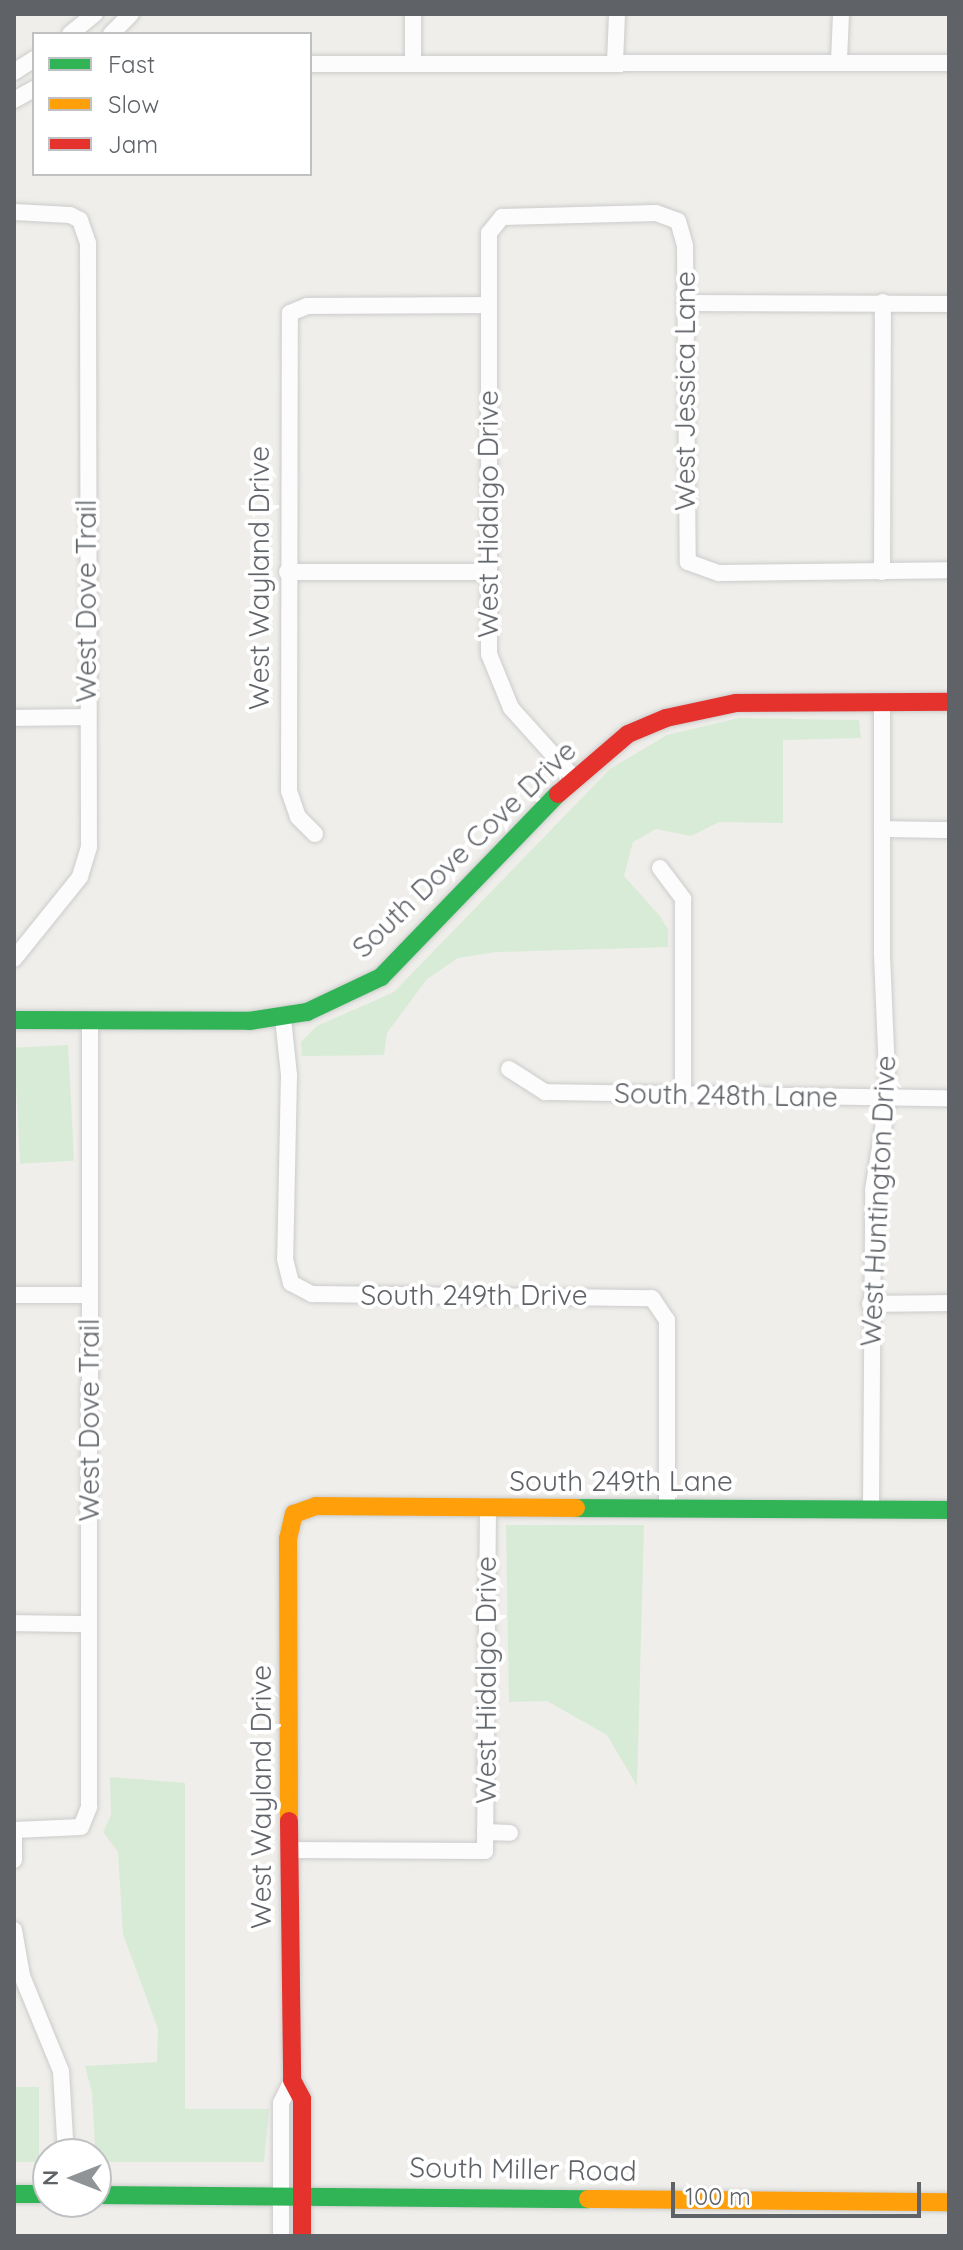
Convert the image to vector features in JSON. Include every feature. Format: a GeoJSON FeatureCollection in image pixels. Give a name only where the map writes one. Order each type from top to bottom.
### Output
{"type":"FeatureCollection","features":[{"type":"Feature","properties":{"kind":"street"},"geometry":{"type":"LineString","coordinates":[[72,32],[95,14]]}},
{"type":"Feature","properties":{"kind":"street"},"geometry":{"type":"LineString","coordinates":[[113,32],[131,14]]}},
{"type":"Feature","properties":{"kind":"street"},"geometry":{"type":"LineString","coordinates":[[413,14],[413,64]]}},
{"type":"Feature","properties":{"kind":"street"},"geometry":{"type":"LineString","coordinates":[[615,62],[617,14]]}},
{"type":"Feature","properties":{"kind":"street"},"geometry":{"type":"LineString","coordinates":[[839,60],[841,14]]}},
{"type":"Feature","properties":{"kind":"street"},"geometry":{"type":"LineString","coordinates":[[14,72],[32,60]]}},
{"type":"Feature","properties":{"kind":"street"},"geometry":{"type":"LineString","coordinates":[[312,64],[839,60],[949,63]]}},
{"type":"Feature","properties":{"kind":"street"},"geometry":{"type":"LineString","coordinates":[[14,100],[32,90]]}},
{"type":"Feature","properties":{"kind":"street","name":"West Dove Trail"},"geometry":{"type":"LineString","coordinates":[[14,212],[62,213],[80,220],[88,243],[86,863],[14,959]]}},
{"type":"Feature","properties":{"kind":"street","name":"West Hidalgo Drive"},"geometry":{"type":"LineString","coordinates":[[574,778],[511,708],[499,685],[489,654],[486,572],[489,233],[494,222],[511,214],[656,213],[678,221]]}},
{"type":"Feature","properties":{"kind":"street","name":"West Jessica Lane"},"geometry":{"type":"LineString","coordinates":[[678,221],[685,246],[688,562],[719,573],[882,572]]}},
{"type":"Feature","properties":{"kind":"street"},"geometry":{"type":"LineString","coordinates":[[883,302],[882,572],[949,570]]}},
{"type":"Feature","properties":{"kind":"street"},"geometry":{"type":"LineString","coordinates":[[685,303],[949,304]]}},
{"type":"Feature","properties":{"kind":"street","name":"West Wayland Drive"},"geometry":{"type":"LineString","coordinates":[[315,834],[298,817],[289,791],[287,572],[290,313],[307,306],[489,305]]}},
{"type":"Feature","properties":{"kind":"street"},"geometry":{"type":"LineString","coordinates":[[287,572],[486,572]]}},
{"type":"Feature","properties":{"kind":"street","name":"West Huntington Drive"},"geometry":{"type":"LineString","coordinates":[[871,1509],[873,1190],[888,1098],[882,702]]}},
{"type":"Feature","properties":{"kind":"street","name":"South Dove Cove Drive"},"geometry":{"type":"LineString","coordinates":[[14,1020],[283,1018],[381,977],[574,778],[628,734],[710,706],[949,702]]}},
{"type":"Feature","properties":{"kind":"street"},"geometry":{"type":"LineString","coordinates":[[14,718],[86,717]]}},
{"type":"Feature","properties":{"kind":"street"},"geometry":{"type":"LineString","coordinates":[[882,829],[949,830]]}},
{"type":"Feature","properties":{"kind":"street"},"geometry":{"type":"LineString","coordinates":[[660,868],[683,899],[683,1094]]}},
{"type":"Feature","properties":{"kind":"street","name":"South 249th Drive"},"geometry":{"type":"LineString","coordinates":[[283,1018],[289,1075],[285,1259],[291,1283],[312,1294],[645,1295],[658,1303],[667,1320],[667,1509]]}},
{"type":"Feature","properties":{"kind":"street","name":"West Dove Trail"},"geometry":{"type":"LineString","coordinates":[[14,1830],[71,1830],[87,1820],[90,1020]]}},
{"type":"Feature","properties":{"kind":"street","name":"South 248th Lane"},"geometry":{"type":"LineString","coordinates":[[509,1069],[545,1092],[949,1098]]}},
{"type":"Feature","properties":{"kind":"street"},"geometry":{"type":"LineString","coordinates":[[14,1295],[90,1295]]}},
{"type":"Feature","properties":{"kind":"street"},"geometry":{"type":"LineString","coordinates":[[870,1304],[949,1303]]}},
{"type":"Feature","properties":{"kind":"street","name":"South 249th Lane"},"geometry":{"type":"LineString","coordinates":[[294,1514],[316,1506],[949,1510]]}},
{"type":"Feature","properties":{"kind":"street","name":"West Hidalgo Drive"},"geometry":{"type":"LineString","coordinates":[[289,1850],[485,1851],[488,1508]]}},
{"type":"Feature","properties":{"kind":"street","name":"West Wayland Drive"},"geometry":{"type":"LineString","coordinates":[[281,2236],[281,2103],[292,2080],[288,1539],[294,1514]]}},
{"type":"Feature","properties":{"kind":"street"},"geometry":{"type":"LineString","coordinates":[[14,1623],[88,1624]]}},
{"type":"Feature","properties":{"kind":"street"},"geometry":{"type":"LineString","coordinates":[[14,1830],[14,1860]]}},
{"type":"Feature","properties":{"kind":"street"},"geometry":{"type":"LineString","coordinates":[[485,1832],[510,1833]]}},
{"type":"Feature","properties":{"kind":"street"},"geometry":{"type":"LineString","coordinates":[[14,1930],[22,1976],[61,2071],[65,2138]]}},
{"type":"Feature","properties":{"kind":"street","name":"West Wayland Drive"},"geometry":{"type":"LineString","coordinates":[[292,2080],[302,2099],[302,2236]]}},
{"type":"Feature","properties":{"kind":"street","name":"South Miller Road"},"geometry":{"type":"LineString","coordinates":[[112,2195],[301,2194],[949,2202]]}},
{"type":"Feature","properties":{"kind":"green space"},"geometry":{"type":"Polygon","coordinates":[[[739,718],[859,720],[861,738],[783,740],[783,823],[719,822],[691,836],[656,829],[633,842],[624,876],[668,929],[668,947],[496,952],[458,958],[427,979],[387,1033],[384,1055],[302,1056],[301,1042],[317,1026],[394,992],[610,769],[667,735],[739,718]]]}},
{"type":"Feature","properties":{"kind":"green space"},"geometry":{"type":"Polygon","coordinates":[[[68,1045],[74,1161],[20,1164],[14,1048],[68,1045]]]}},
{"type":"Feature","properties":{"kind":"green space"},"geometry":{"type":"Polygon","coordinates":[[[506,1525],[644,1525],[637,1786],[607,1735],[547,1701],[509,1702],[506,1525]]]}},
{"type":"Feature","properties":{"kind":"green space"},"geometry":{"type":"Polygon","coordinates":[[[110,1777],[185,1783],[185,2109],[269,2109],[264,2162],[112,2162],[112,2138],[95,2138],[92,2093],[85,2066],[157,2062],[158,2029],[123,1934],[118,1852],[103,1832],[111,1815],[110,1777]]]}},
{"type":"Feature","properties":{"kind":"green space"},"geometry":{"type":"Polygon","coordinates":[[[14,2087],[39,2087],[39,2138],[32,2138],[32,2162],[14,2162],[14,2087]]]}},
{"type":"Feature","properties":{"kind":"traffic: fast"},"geometry":{"type":"LineString","coordinates":[[14,1020],[249,1021],[307,1012],[381,977],[558,794]]}},
{"type":"Feature","properties":{"kind":"traffic: fast"},"geometry":{"type":"LineString","coordinates":[[576,1508],[949,1510]]}},
{"type":"Feature","properties":{"kind":"traffic: fast"},"geometry":{"type":"LineString","coordinates":[[14,2194],[32,2194]]}},
{"type":"Feature","properties":{"kind":"traffic: fast"},"geometry":{"type":"LineString","coordinates":[[112,2195],[588,2199]]}},
{"type":"Feature","properties":{"kind":"traffic: slow"},"geometry":{"type":"LineString","coordinates":[[289,1821],[288,1539],[294,1514],[316,1506],[576,1508]]}},
{"type":"Feature","properties":{"kind":"traffic: slow"},"geometry":{"type":"LineString","coordinates":[[588,2199],[949,2202]]}},
{"type":"Feature","properties":{"kind":"traffic: jam"},"geometry":{"type":"LineString","coordinates":[[558,794],[628,734],[666,718],[736,703],[949,702]]}},
{"type":"Feature","properties":{"kind":"traffic: jam"},"geometry":{"type":"LineString","coordinates":[[289,1821],[292,2080],[302,2099],[302,2236]]}}]}
